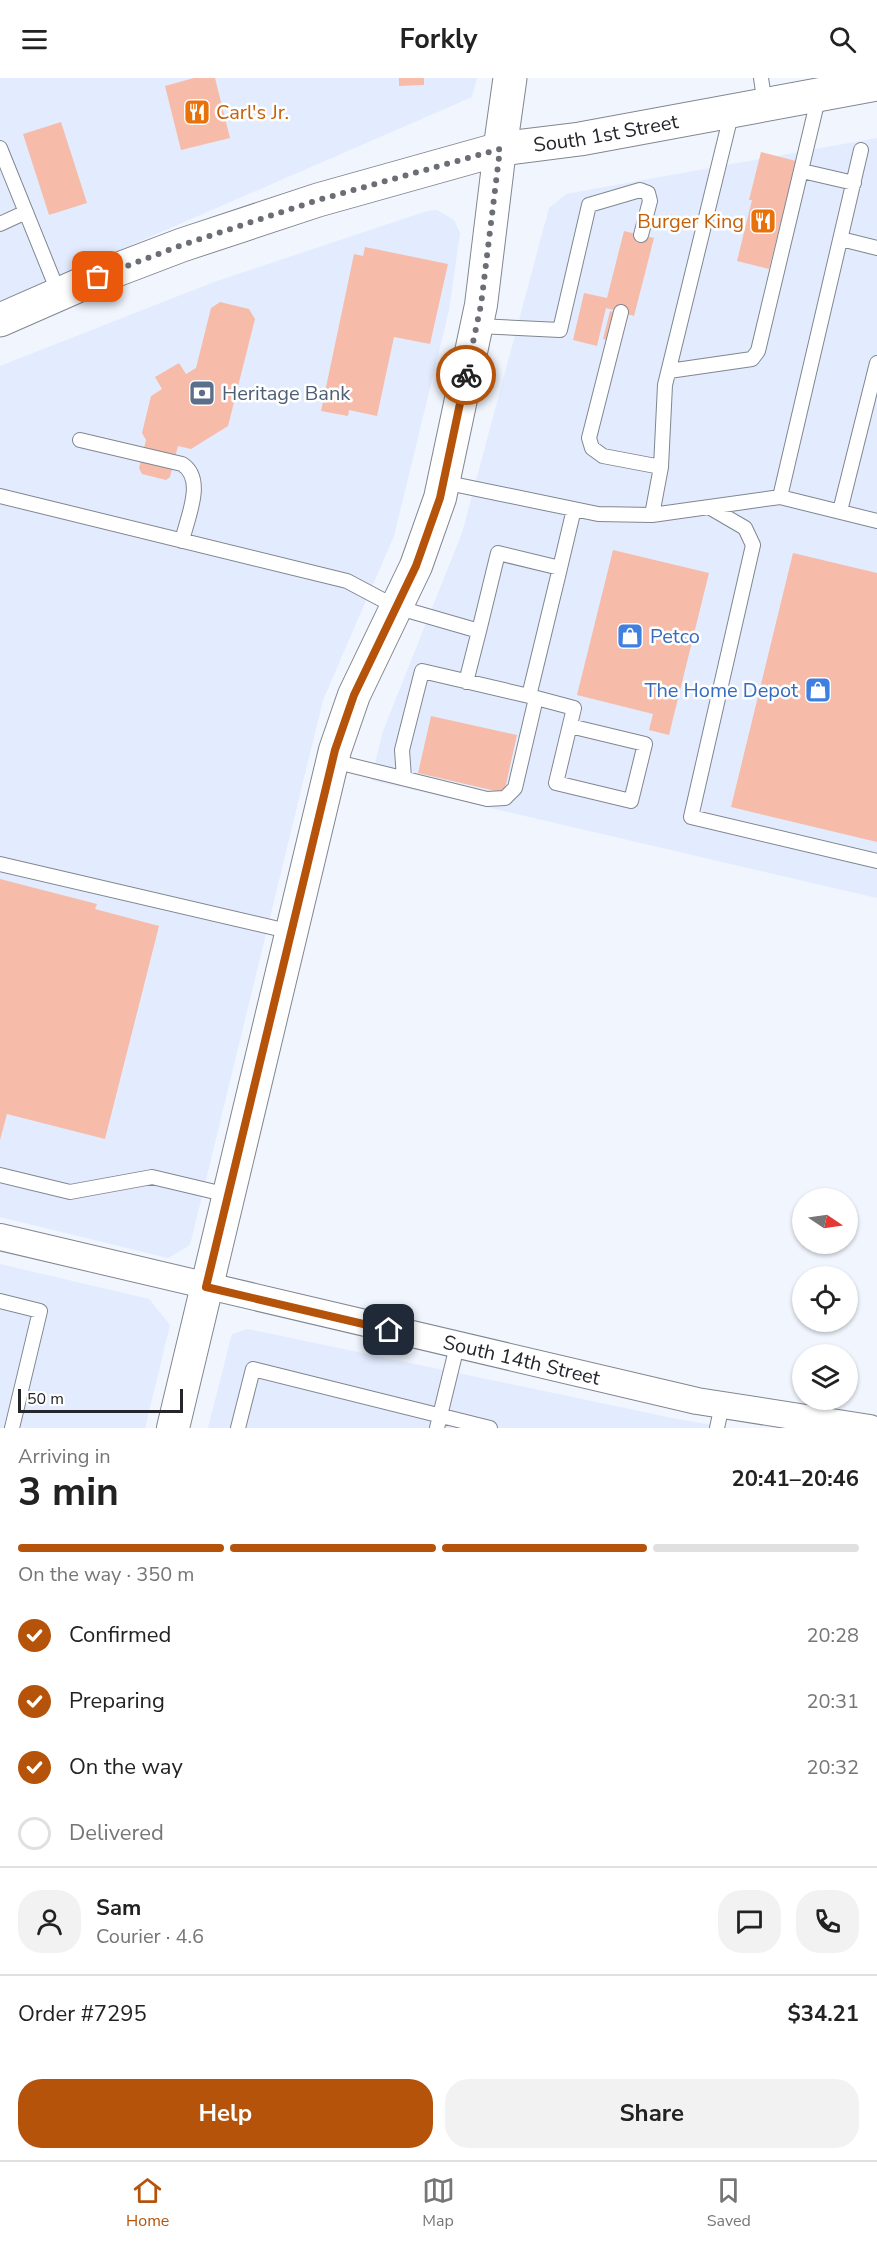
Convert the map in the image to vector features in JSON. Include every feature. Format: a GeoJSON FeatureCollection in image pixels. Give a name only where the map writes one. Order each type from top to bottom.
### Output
{"type":"FeatureCollection","features":[{"type":"Feature","properties":{"kind":"main road"},"geometry":{"type":"LineString","coordinates":[[500,149],[510,78]]}},
{"type":"Feature","properties":{"kind":"main road","name":"South 1st Street"},"geometry":{"type":"LineString","coordinates":[[0,320],[98,277],[182,245],[318,200],[500,149],[580,139],[732,111],[763,92],[819,95],[869,83]]}},
{"type":"Feature","properties":{"kind":"street"},"geometry":{"type":"LineString","coordinates":[[173,1428],[333,761],[354,695],[416,566],[440,498],[481,305],[500,149]]}},
{"type":"Feature","properties":{"kind":"street","name":"South 14th Street"},"geometry":{"type":"LineString","coordinates":[[0,1237],[697,1401],[719,1417],[870,1428]]}},
{"type":"Feature","properties":{"kind":"lane"},"geometry":{"type":"LineString","coordinates":[[669,372],[752,359],[758,351],[819,95]]}},
{"type":"Feature","properties":{"kind":"lane"},"geometry":{"type":"LineString","coordinates":[[652,515],[661,467],[665,385],[732,111]]}},
{"type":"Feature","properties":{"kind":"lane"},"geometry":{"type":"LineString","coordinates":[[0,148],[59,294]]}},
{"type":"Feature","properties":{"kind":"lane"},"geometry":{"type":"LineString","coordinates":[[780,497],[861,150]]}},
{"type":"Feature","properties":{"kind":"lane"},"geometry":{"type":"LineString","coordinates":[[802,171],[854,183]]}},
{"type":"Feature","properties":{"kind":"lane"},"geometry":{"type":"LineString","coordinates":[[477,326],[561,330],[590,205],[640,190],[648,193],[650,201],[641,235]]}},
{"type":"Feature","properties":{"kind":"lane"},"geometry":{"type":"LineString","coordinates":[[0,224],[26,212]]}},
{"type":"Feature","properties":{"kind":"lane"},"geometry":{"type":"LineString","coordinates":[[841,239],[877,248]]}},
{"type":"Feature","properties":{"kind":"lane"},"geometry":{"type":"LineString","coordinates":[[621,312],[589,438],[592,448],[603,456],[661,467]]}},
{"type":"Feature","properties":{"kind":"lane"},"geometry":{"type":"LineString","coordinates":[[840,511],[877,363]]}},
{"type":"Feature","properties":{"kind":"lane"},"geometry":{"type":"LineString","coordinates":[[80,440],[182,464],[190,469],[195,484],[182,541]]}},
{"type":"Feature","properties":{"kind":"lane"},"geometry":{"type":"LineString","coordinates":[[443,482],[598,514],[652,515],[780,497],[877,521]]}},
{"type":"Feature","properties":{"kind":"lane"},"geometry":{"type":"LineString","coordinates":[[0,496],[347,581],[396,607],[479,631]]}},
{"type":"Feature","properties":{"kind":"lane"},"geometry":{"type":"LineString","coordinates":[[709,507],[745,528],[753,545],[691,817],[877,861]]}},
{"type":"Feature","properties":{"kind":"lane"},"geometry":{"type":"LineString","coordinates":[[333,761],[487,799],[505,798],[515,788],[532,697],[574,509]]}},
{"type":"Feature","properties":{"kind":"lane"},"geometry":{"type":"LineString","coordinates":[[466,682],[498,553],[560,568]]}},
{"type":"Feature","properties":{"kind":"lane"},"geometry":{"type":"LineString","coordinates":[[404,778],[402,750],[422,671],[574,708],[556,783],[631,801],[645,744],[570,726]]}},
{"type":"Feature","properties":{"kind":"lane"},"geometry":{"type":"LineString","coordinates":[[0,864],[292,932]]}},
{"type":"Feature","properties":{"kind":"lane"},"geometry":{"type":"LineString","coordinates":[[0,1175],[70,1192],[152,1177],[228,1195]]}},
{"type":"Feature","properties":{"kind":"lane"},"geometry":{"type":"LineString","coordinates":[[0,1301],[40,1311],[12,1428]]}},
{"type":"Feature","properties":{"kind":"lane"},"geometry":{"type":"LineString","coordinates":[[439,1422],[457,1346]]}},
{"type":"Feature","properties":{"kind":"lane"},"geometry":{"type":"LineString","coordinates":[[253,1428],[238,1426],[253,1369],[439,1422],[490,1428]]}},
{"type":"Feature","properties":{"kind":"shaded area"},"geometry":{"type":"Polygon","coordinates":[[[0,78],[477,78],[472,97],[0,302],[0,78]]]}},
{"type":"Feature","properties":{"kind":"shaded area"},"geometry":{"type":"Polygon","coordinates":[[[877,138],[877,898],[371,780],[383,731],[462,533],[549,208],[566,194],[877,138]]]}},
{"type":"Feature","properties":{"kind":"shaded area"},"geometry":{"type":"Polygon","coordinates":[[[437,210],[454,220],[460,233],[449,310],[394,536],[323,700],[190,1245],[168,1258],[0,1217],[0,366],[214,282],[427,211],[437,210]]]}},
{"type":"Feature","properties":{"kind":"shaded area"},"geometry":{"type":"Polygon","coordinates":[[[0,1264],[149,1299],[170,1325],[145,1428],[0,1428],[0,1264]]]}},
{"type":"Feature","properties":{"kind":"shaded area"},"geometry":{"type":"Polygon","coordinates":[[[248,1329],[729,1428],[208,1428],[232,1334],[248,1329]]]}},
{"type":"Feature","properties":{"kind":"building","name":"Carl's Jr."},"geometry":{"type":"Polygon","coordinates":[[[194,78],[215,78],[230,138],[181,150],[165,86],[194,78]]]}},
{"type":"Feature","properties":{"kind":"building"},"geometry":{"type":"Polygon","coordinates":[[[399,78],[424,78],[424,85],[399,86],[399,78]]]}},
{"type":"Feature","properties":{"kind":"building"},"geometry":{"type":"Polygon","coordinates":[[[61,122],[87,203],[49,215],[23,134],[61,122]]]}},
{"type":"Feature","properties":{"kind":"building"},"geometry":{"type":"Polygon","coordinates":[[[761,152],[796,161],[769,269],[737,261],[761,152]]]}},
{"type":"Feature","properties":{"kind":"building"},"geometry":{"type":"Polygon","coordinates":[[[624,231],[654,238],[634,316],[606,308],[597,346],[573,340],[584,293],[607,298],[624,231]]]}},
{"type":"Feature","properties":{"kind":"building"},"geometry":{"type":"Polygon","coordinates":[[[365,247],[448,264],[430,344],[394,337],[377,416],[349,410],[348,416],[321,411],[354,254],[363,256],[365,247]]]}},
{"type":"Feature","properties":{"kind":"building"},"geometry":{"type":"Polygon","coordinates":[[[220,302],[249,309],[255,319],[228,426],[191,449],[178,446],[170,477],[166,480],[142,474],[139,468],[146,440],[142,433],[151,396],[162,389],[155,377],[179,363],[186,374],[196,368],[211,308],[220,302]]]}},
{"type":"Feature","properties":{"kind":"building"},"geometry":{"type":"Polygon","coordinates":[[[610,311],[626,314],[619,343],[603,339],[610,311]]]}},
{"type":"Feature","properties":{"kind":"building"},"geometry":{"type":"Polygon","coordinates":[[[613,550],[709,573],[669,735],[649,730],[653,714],[577,695],[613,550]]]}},
{"type":"Feature","properties":{"kind":"building","name":"The Home Depot"},"geometry":{"type":"Polygon","coordinates":[[[793,553],[877,573],[877,842],[731,807],[793,553]]]}},
{"type":"Feature","properties":{"kind":"building"},"geometry":{"type":"Polygon","coordinates":[[[431,716],[517,735],[504,793],[418,773],[431,716]]]}},
{"type":"Feature","properties":{"kind":"building"},"geometry":{"type":"Polygon","coordinates":[[[0,879],[97,904],[95,909],[159,926],[105,1139],[7,1114],[0,1140],[0,879]]]}},
{"type":"Feature","properties":{"kind":"way so far"},"geometry":{"type":"LineString","coordinates":[[98,277],[182,245],[318,200],[500,149],[481,305],[466,375]]}},
{"type":"Feature","properties":{"kind":"place","name":"Carl's Jr."},"geometry":{"type":"Point","coordinates":[197,112]}},
{"type":"Feature","properties":{"kind":"place","name":"Burger King"},"geometry":{"type":"Point","coordinates":[763,221]}},
{"type":"Feature","properties":{"kind":"place","name":"Heritage Bank"},"geometry":{"type":"Point","coordinates":[202,393]}},
{"type":"Feature","properties":{"kind":"place","name":"Petco"},"geometry":{"type":"Point","coordinates":[630,636]}},
{"type":"Feature","properties":{"kind":"place","name":"The Home Depot"},"geometry":{"type":"Point","coordinates":[818,690]}},
{"type":"Feature","properties":{"kind":"route"},"geometry":{"type":"LineString","coordinates":[[389,1330],[206,1287],[335,750],[354,695],[416,566],[440,498],[466,375]]}}]}
